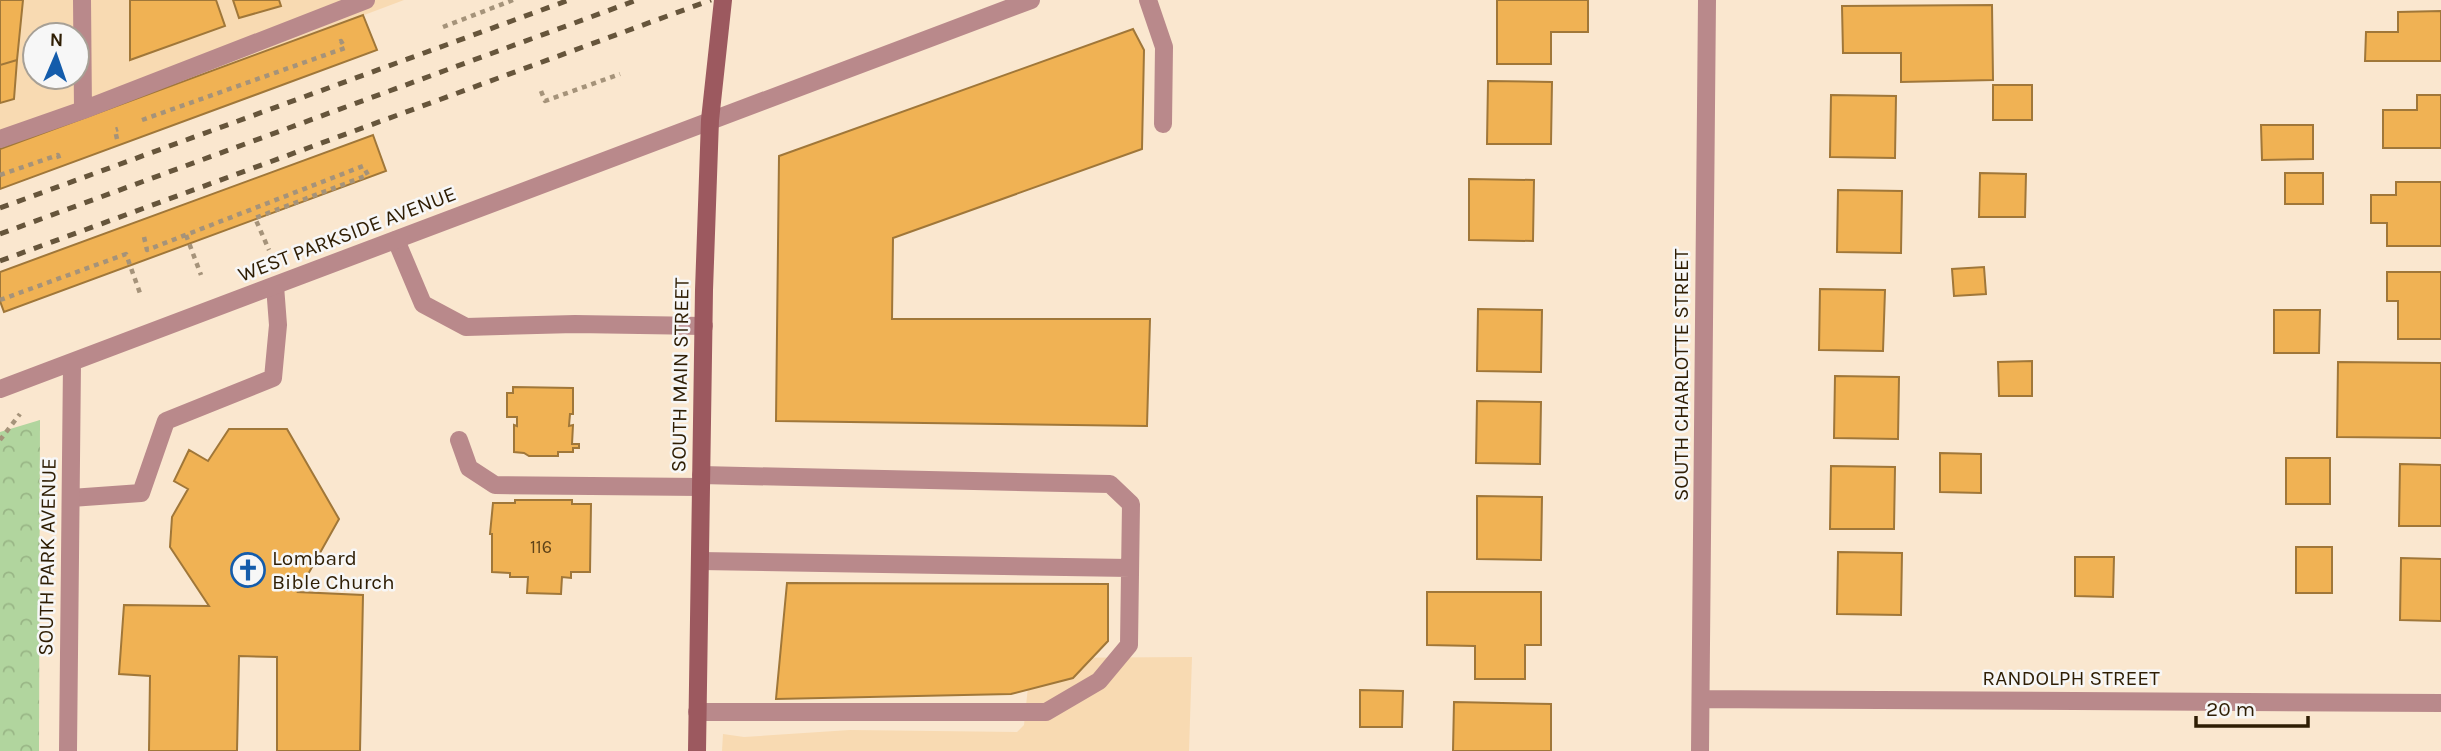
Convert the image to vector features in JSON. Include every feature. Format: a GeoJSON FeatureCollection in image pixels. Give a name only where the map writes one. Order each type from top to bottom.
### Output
{"type":"FeatureCollection","features":[{"type":"Feature","properties":{"kind":"main road","name":"SOUTH MAIN STREET"},"geometry":{"type":"LineString","coordinates":[[696,751],[710,120],[723,0]]}},
{"type":"Feature","properties":{"kind":"street"},"geometry":{"type":"LineString","coordinates":[[82,0],[83,110]]}},
{"type":"Feature","properties":{"kind":"street"},"geometry":{"type":"LineString","coordinates":[[0,139],[83,110],[366,0]]}},
{"type":"Feature","properties":{"kind":"street","name":"WEST PARKSIDE AVENUE"},"geometry":{"type":"LineString","coordinates":[[0,389],[1031,0]]}},
{"type":"Feature","properties":{"kind":"street"},"geometry":{"type":"LineString","coordinates":[[1148,0],[1164,47],[1163,124]]}},
{"type":"Feature","properties":{"kind":"street","name":"SOUTH CHARLOTTE STREET"},"geometry":{"type":"LineString","coordinates":[[1700,751],[1707,0]]}},
{"type":"Feature","properties":{"kind":"street"},"geometry":{"type":"LineString","coordinates":[[396,240],[423,304],[466,327],[575,324],[704,326]]}},
{"type":"Feature","properties":{"kind":"street"},"geometry":{"type":"LineString","coordinates":[[71,498],[141,493],[166,421],[273,379],[278,325],[275,286]]}},
{"type":"Feature","properties":{"kind":"street","name":"SOUTH PARK AVENUE"},"geometry":{"type":"LineString","coordinates":[[68,751],[72,363]]}},
{"type":"Feature","properties":{"kind":"street"},"geometry":{"type":"LineString","coordinates":[[459,440],[470,468],[495,485],[701,481],[1110,484],[1131,504],[1129,645],[1099,681],[1046,712],[697,712]]}},
{"type":"Feature","properties":{"kind":"street"},"geometry":{"type":"LineString","coordinates":[[700,561],[1130,568]]}},
{"type":"Feature","properties":{"kind":"street","name":"RANDOLPH STREET"},"geometry":{"type":"LineString","coordinates":[[1701,699],[2441,703]]}},
{"type":"Feature","properties":{"kind":"path"},"geometry":{"type":"LineString","coordinates":[[443,27],[513,0]]}},
{"type":"Feature","properties":{"kind":"path"},"geometry":{"type":"LineString","coordinates":[[143,120],[345,48],[341,41],[329,45]]}},
{"type":"Feature","properties":{"kind":"path"},"geometry":{"type":"LineString","coordinates":[[541,91],[545,102],[620,74]]}},
{"type":"Feature","properties":{"kind":"path"},"geometry":{"type":"LineString","coordinates":[[115,130],[117,139]]}},
{"type":"Feature","properties":{"kind":"path"},"geometry":{"type":"LineString","coordinates":[[0,175],[58,155],[61,160]]}},
{"type":"Feature","properties":{"kind":"path"},"geometry":{"type":"LineString","coordinates":[[144,237],[147,250],[363,166],[368,175],[255,218],[269,250]]}},
{"type":"Feature","properties":{"kind":"path"},"geometry":{"type":"LineString","coordinates":[[186,235],[201,275]]}},
{"type":"Feature","properties":{"kind":"path"},"geometry":{"type":"LineString","coordinates":[[0,300],[126,254],[141,296]]}},
{"type":"Feature","properties":{"kind":"path"},"geometry":{"type":"LineString","coordinates":[[0,440],[20,414]]}},
{"type":"Feature","properties":{"kind":"shaded area"},"geometry":{"type":"Polygon","coordinates":[[[0,0],[404,0],[0,152],[0,0]]]}},
{"type":"Feature","properties":{"kind":"shaded area"},"geometry":{"type":"Polygon","coordinates":[[[1192,657],[1189,751],[722,751],[723,734],[744,737],[850,730],[1017,732],[1024,725],[1031,658],[1192,657]]]}},
{"type":"Feature","properties":{"kind":"green space"},"geometry":{"type":"Polygon","coordinates":[[[40,420],[39,751],[0,751],[0,432],[40,420]]]}},
{"type":"Feature","properties":{"kind":"building"},"geometry":{"type":"Polygon","coordinates":[[[0,0],[23,0],[17,60],[0,65],[0,0]]]}},
{"type":"Feature","properties":{"kind":"building"},"geometry":{"type":"Polygon","coordinates":[[[130,0],[216,0],[225,26],[130,60],[130,0]]]}},
{"type":"Feature","properties":{"kind":"building"},"geometry":{"type":"Polygon","coordinates":[[[233,0],[279,0],[281,6],[239,18],[233,0]]]}},
{"type":"Feature","properties":{"kind":"building"},"geometry":{"type":"Polygon","coordinates":[[[1497,0],[1588,0],[1588,32],[1551,32],[1551,64],[1497,64],[1497,0]]]}},
{"type":"Feature","properties":{"kind":"building"},"geometry":{"type":"Polygon","coordinates":[[[1992,5],[1993,80],[1901,82],[1901,53],[1843,53],[1842,6],[1992,5]]]}},
{"type":"Feature","properties":{"kind":"building"},"geometry":{"type":"Polygon","coordinates":[[[2441,11],[2441,61],[2365,61],[2366,32],[2398,32],[2398,12],[2441,11]]]}},
{"type":"Feature","properties":{"kind":"building"},"geometry":{"type":"Polygon","coordinates":[[[363,15],[377,50],[0,189],[0,149],[363,15]]]}},
{"type":"Feature","properties":{"kind":"building"},"geometry":{"type":"Polygon","coordinates":[[[1133,29],[1144,50],[1142,149],[893,238],[892,319],[1150,319],[1147,426],[776,421],[779,156],[1133,29]]]}},
{"type":"Feature","properties":{"kind":"building"},"geometry":{"type":"Polygon","coordinates":[[[17,60],[14,99],[0,103],[0,65],[17,60]]]}},
{"type":"Feature","properties":{"kind":"building"},"geometry":{"type":"Polygon","coordinates":[[[1488,81],[1552,82],[1551,144],[1487,144],[1488,81]]]}},
{"type":"Feature","properties":{"kind":"building"},"geometry":{"type":"Polygon","coordinates":[[[1993,85],[2032,85],[2032,120],[1993,120],[1993,85]]]}},
{"type":"Feature","properties":{"kind":"building"},"geometry":{"type":"Polygon","coordinates":[[[1831,95],[1896,96],[1895,158],[1830,157],[1831,95]]]}},
{"type":"Feature","properties":{"kind":"building"},"geometry":{"type":"Polygon","coordinates":[[[2417,95],[2441,95],[2441,148],[2383,148],[2383,110],[2417,110],[2417,95]]]}},
{"type":"Feature","properties":{"kind":"building"},"geometry":{"type":"Polygon","coordinates":[[[2261,125],[2313,125],[2313,159],[2262,160],[2261,125]]]}},
{"type":"Feature","properties":{"kind":"building"},"geometry":{"type":"Polygon","coordinates":[[[373,135],[386,171],[4,312],[0,301],[0,272],[373,135]]]}},
{"type":"Feature","properties":{"kind":"building"},"geometry":{"type":"Polygon","coordinates":[[[1980,173],[2026,174],[2025,217],[1979,217],[1980,173]]]}},
{"type":"Feature","properties":{"kind":"building"},"geometry":{"type":"Polygon","coordinates":[[[2285,173],[2323,173],[2323,204],[2285,204],[2285,173]]]}},
{"type":"Feature","properties":{"kind":"building"},"geometry":{"type":"Polygon","coordinates":[[[1469,179],[1534,180],[1533,241],[1469,240],[1469,179]]]}},
{"type":"Feature","properties":{"kind":"building"},"geometry":{"type":"Polygon","coordinates":[[[2396,182],[2441,182],[2441,246],[2387,246],[2387,223],[2371,223],[2371,195],[2396,195],[2396,182]]]}},
{"type":"Feature","properties":{"kind":"building"},"geometry":{"type":"Polygon","coordinates":[[[1838,190],[1902,191],[1901,253],[1837,252],[1838,190]]]}},
{"type":"Feature","properties":{"kind":"building"},"geometry":{"type":"Polygon","coordinates":[[[1984,267],[1986,294],[1954,296],[1952,269],[1984,267]]]}},
{"type":"Feature","properties":{"kind":"building"},"geometry":{"type":"Polygon","coordinates":[[[2387,272],[2441,272],[2441,339],[2398,339],[2398,301],[2387,301],[2387,272]]]}},
{"type":"Feature","properties":{"kind":"building"},"geometry":{"type":"Polygon","coordinates":[[[1820,289],[1885,290],[1883,351],[1819,350],[1820,289]]]}},
{"type":"Feature","properties":{"kind":"building"},"geometry":{"type":"Polygon","coordinates":[[[1478,309],[1542,310],[1541,372],[1477,371],[1478,309]]]}},
{"type":"Feature","properties":{"kind":"building"},"geometry":{"type":"Polygon","coordinates":[[[2274,310],[2320,310],[2319,353],[2274,353],[2274,310]]]}},
{"type":"Feature","properties":{"kind":"building"},"geometry":{"type":"Polygon","coordinates":[[[2032,361],[2032,396],[1999,396],[1998,362],[2032,361]]]}},
{"type":"Feature","properties":{"kind":"building"},"geometry":{"type":"Polygon","coordinates":[[[2338,362],[2441,363],[2441,438],[2337,437],[2338,362]]]}},
{"type":"Feature","properties":{"kind":"building"},"geometry":{"type":"Polygon","coordinates":[[[1835,376],[1899,377],[1898,439],[1834,438],[1835,376]]]}},
{"type":"Feature","properties":{"kind":"building"},"geometry":{"type":"Polygon","coordinates":[[[513,387],[573,388],[573,414],[570,414],[569,426],[573,425],[572,444],[579,444],[579,448],[573,448],[573,452],[558,452],[558,456],[529,456],[514,452],[514,425],[517,426],[517,417],[507,417],[507,393],[513,393],[513,387]]]}},
{"type":"Feature","properties":{"kind":"building"},"geometry":{"type":"Polygon","coordinates":[[[1477,401],[1541,402],[1540,464],[1476,463],[1477,401]]]}},
{"type":"Feature","properties":{"kind":"building","name":"Lombard Bible Church"},"geometry":{"type":"Polygon","coordinates":[[[229,429],[287,429],[339,519],[298,592],[363,595],[360,751],[277,751],[277,657],[239,656],[237,751],[149,751],[150,676],[119,674],[124,605],[209,606],[170,547],[172,517],[188,489],[174,481],[189,450],[208,461],[229,429]]]}},
{"type":"Feature","properties":{"kind":"building"},"geometry":{"type":"Polygon","coordinates":[[[1940,453],[1981,454],[1981,493],[1940,492],[1940,453]]]}},
{"type":"Feature","properties":{"kind":"building"},"geometry":{"type":"Polygon","coordinates":[[[2286,458],[2330,458],[2330,504],[2286,504],[2286,458]]]}},
{"type":"Feature","properties":{"kind":"building"},"geometry":{"type":"Polygon","coordinates":[[[2400,464],[2441,465],[2441,526],[2399,526],[2400,464]]]}},
{"type":"Feature","properties":{"kind":"building"},"geometry":{"type":"Polygon","coordinates":[[[1831,466],[1895,467],[1894,529],[1830,529],[1831,466]]]}},
{"type":"Feature","properties":{"kind":"building"},"geometry":{"type":"Polygon","coordinates":[[[1477,496],[1542,497],[1541,560],[1477,559],[1477,496]]]}},
{"type":"Feature","properties":{"kind":"building"},"geometry":{"type":"Polygon","coordinates":[[[515,500],[572,500],[572,504],[591,504],[590,572],[571,572],[571,578],[562,577],[561,594],[527,593],[528,577],[510,577],[510,573],[492,572],[490,534],[493,503],[515,503],[515,500]]]}},
{"type":"Feature","properties":{"kind":"building"},"geometry":{"type":"Polygon","coordinates":[[[2296,547],[2332,547],[2332,593],[2296,593],[2296,547]]]}},
{"type":"Feature","properties":{"kind":"building"},"geometry":{"type":"Polygon","coordinates":[[[1838,552],[1902,553],[1901,615],[1837,614],[1838,552]]]}},
{"type":"Feature","properties":{"kind":"building"},"geometry":{"type":"Polygon","coordinates":[[[2075,557],[2114,557],[2113,597],[2075,596],[2075,557]]]}},
{"type":"Feature","properties":{"kind":"building"},"geometry":{"type":"Polygon","coordinates":[[[2401,558],[2441,559],[2441,621],[2400,620],[2401,558]]]}},
{"type":"Feature","properties":{"kind":"building"},"geometry":{"type":"Polygon","coordinates":[[[787,583],[1108,584],[1108,641],[1073,678],[1011,694],[776,699],[787,583]]]}},
{"type":"Feature","properties":{"kind":"building"},"geometry":{"type":"Polygon","coordinates":[[[1427,592],[1541,592],[1541,645],[1525,645],[1525,679],[1475,679],[1475,646],[1427,645],[1427,592]]]}},
{"type":"Feature","properties":{"kind":"building"},"geometry":{"type":"Polygon","coordinates":[[[1360,690],[1403,691],[1402,727],[1360,727],[1360,690]]]}},
{"type":"Feature","properties":{"kind":"building"},"geometry":{"type":"Polygon","coordinates":[[[1454,702],[1551,704],[1551,751],[1453,751],[1454,702]]]}},
{"type":"Feature","properties":{"kind":"railway"},"geometry":{"type":"LineString","coordinates":[[0,208],[569,0]]}},
{"type":"Feature","properties":{"kind":"railway"},"geometry":{"type":"LineString","coordinates":[[0,234],[637,0]]}},
{"type":"Feature","properties":{"kind":"railway"},"geometry":{"type":"LineString","coordinates":[[0,261],[711,0]]}},
{"type":"Feature","properties":{"kind":"place","name":"Lombard Bible Church"},"geometry":{"type":"Point","coordinates":[248,570]}}]}
